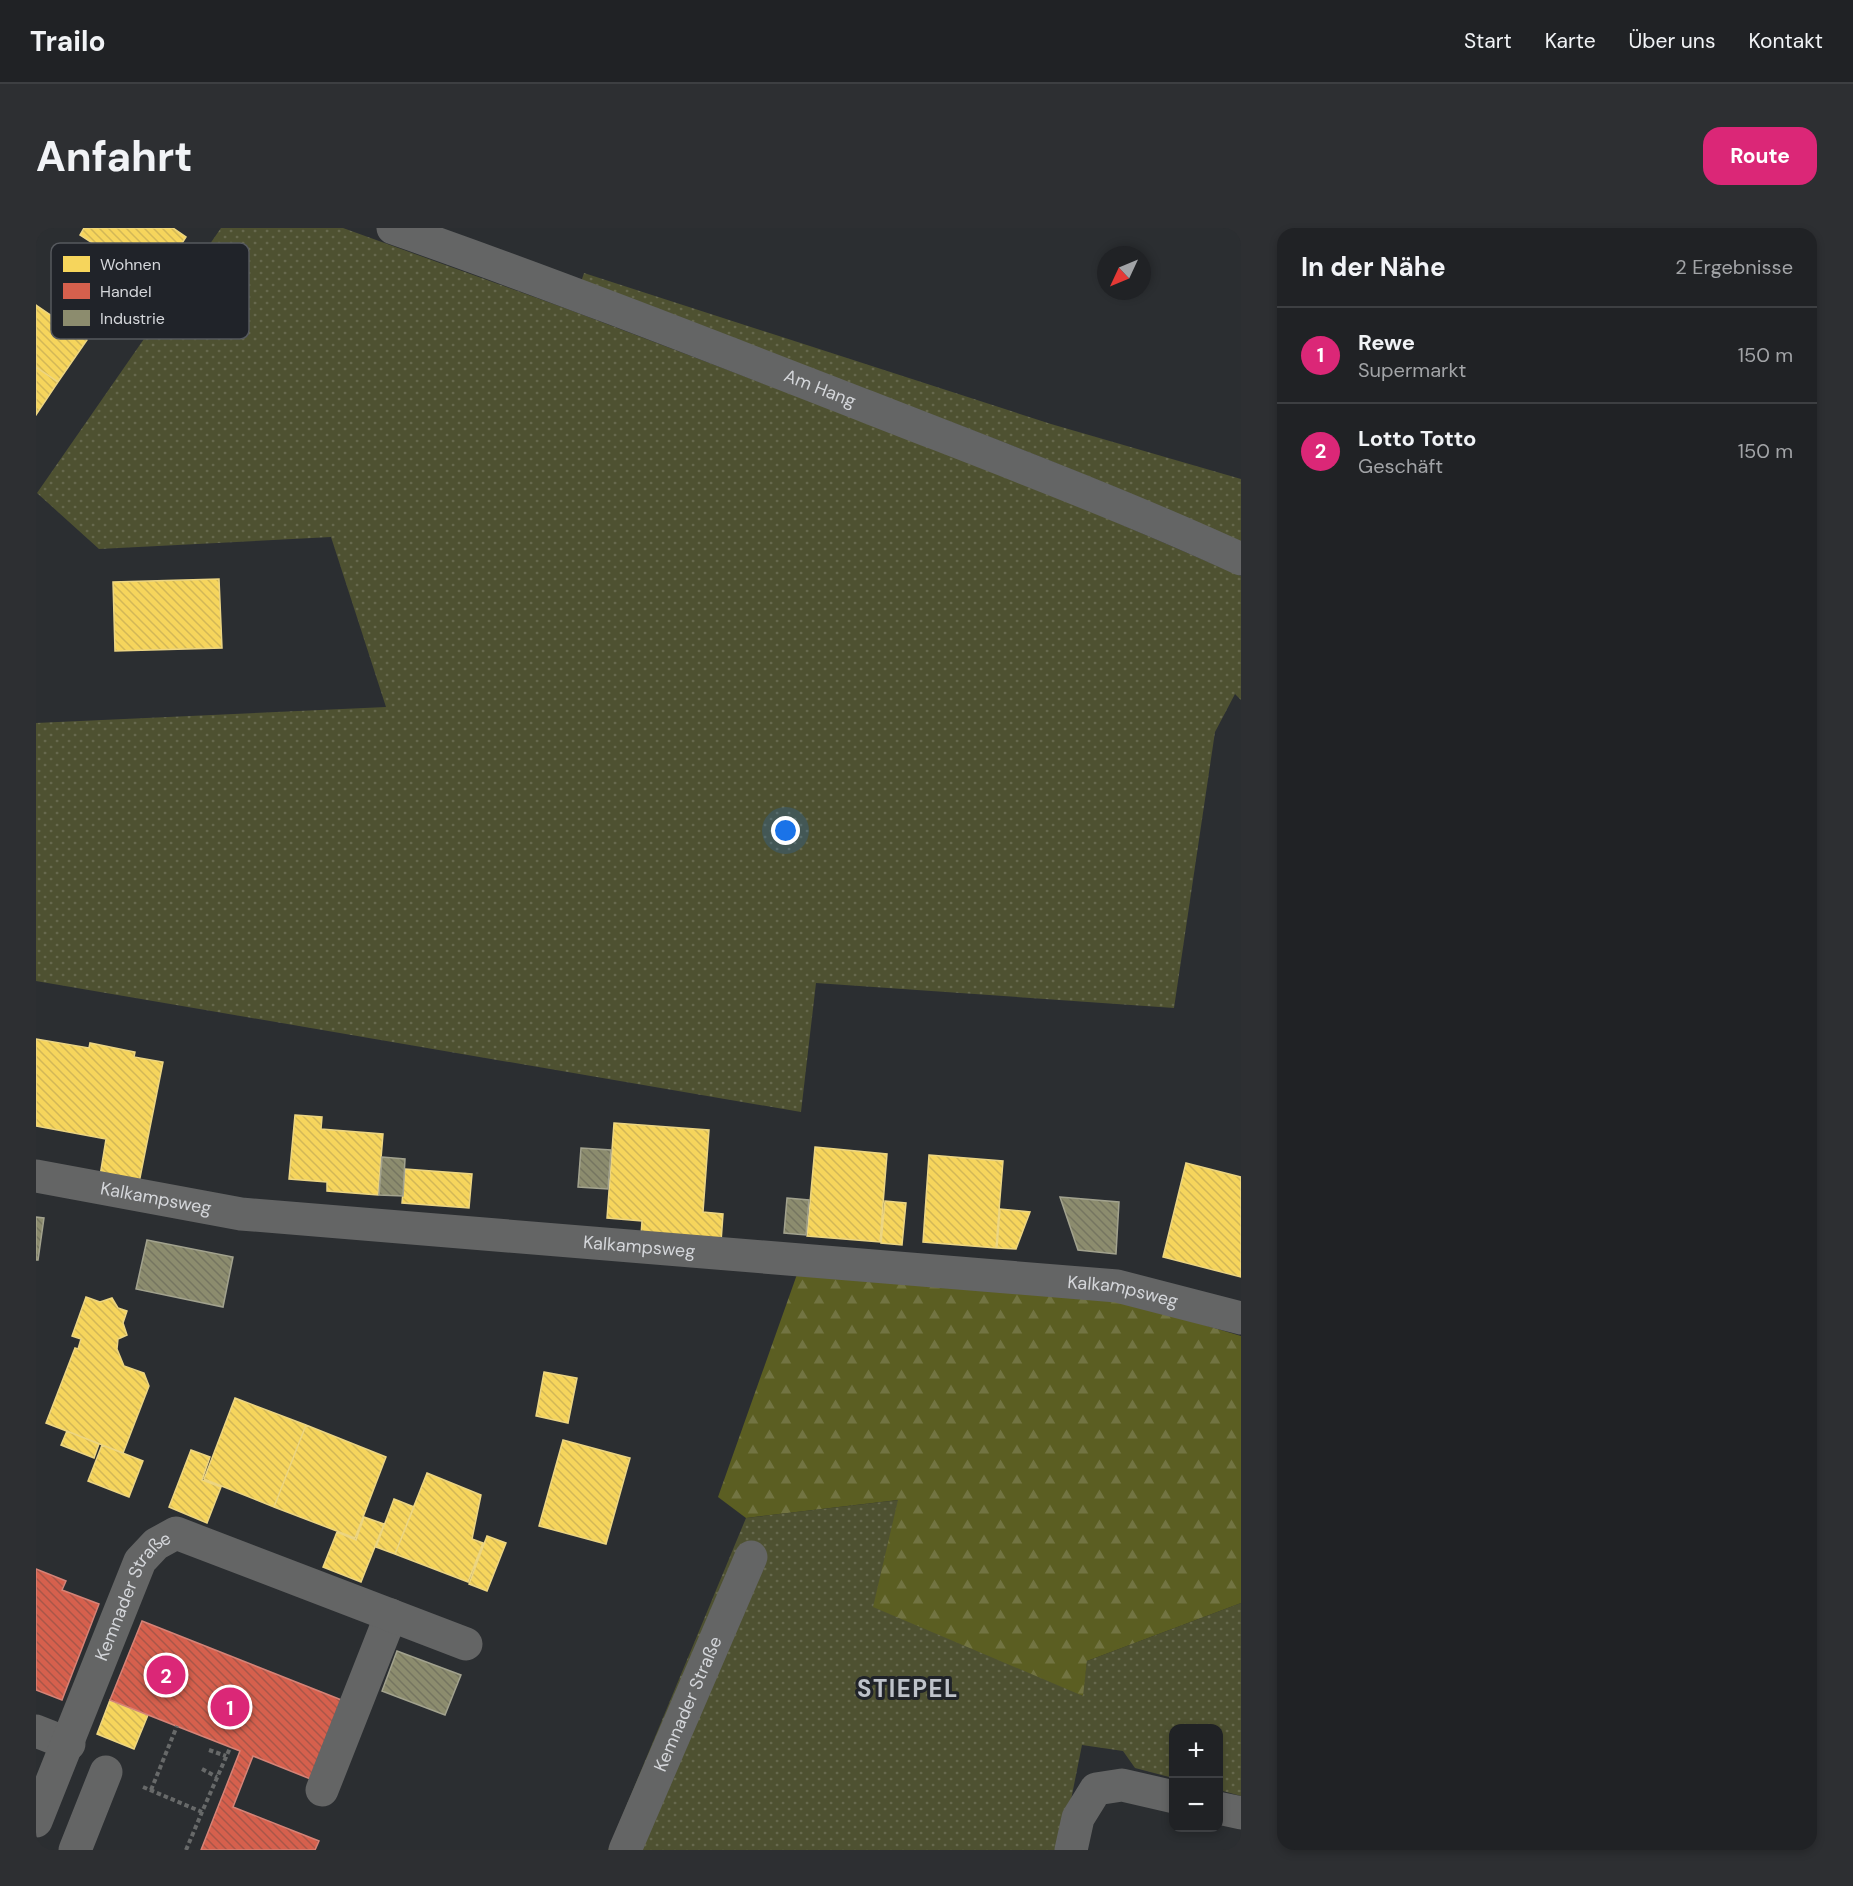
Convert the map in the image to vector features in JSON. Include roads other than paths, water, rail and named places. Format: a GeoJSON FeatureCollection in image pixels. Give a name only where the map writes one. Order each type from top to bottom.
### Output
{"type":"FeatureCollection","features":[{"type":"Feature","properties":{"kind":"street","name":"Am Hang"},"geometry":{"type":"LineString","coordinates":[[393,228],[635,316],[1028,469],[1172,527],[1241,559]]}},
{"type":"Feature","properties":{"kind":"street","name":"Kalkampsweg"},"geometry":{"type":"LineString","coordinates":[[36,1176],[241,1214],[1117,1286],[1241,1318]]}},
{"type":"Feature","properties":{"kind":"street","name":"Kemnader Straße"},"geometry":{"type":"LineString","coordinates":[[36,1821],[140,1561],[156,1544],[176,1533],[466,1644]]}},
{"type":"Feature","properties":{"kind":"street","name":"Kemnader Straße"},"geometry":{"type":"LineString","coordinates":[[624,1850],[751,1557]]}},
{"type":"Feature","properties":{"kind":"street"},"geometry":{"type":"LineString","coordinates":[[322,1790],[391,1615]]}},
{"type":"Feature","properties":{"kind":"street"},"geometry":{"type":"LineString","coordinates":[[36,1731],[62,1759],[103,1781],[75,1850]]}},
{"type":"Feature","properties":{"kind":"street"},"geometry":{"type":"LineString","coordinates":[[1071,1850],[1078,1818],[1096,1789],[1122,1785],[1169,1796]]}},
{"type":"Feature","properties":{"kind":"street"},"geometry":{"type":"LineString","coordinates":[[1223,1809],[1241,1813]]}},
{"type":"Feature","properties":{"kind":"place","name":"Lotto Totto"},"geometry":{"type":"Point","coordinates":[166,1675]}},
{"type":"Feature","properties":{"kind":"place","name":"Rewe"},"geometry":{"type":"Point","coordinates":[230,1707]}},
{"type":"Feature","properties":{"kind":"district","name":"STIEPEL"},"geometry":{"type":"Point","coordinates":[908,1689]}}]}
